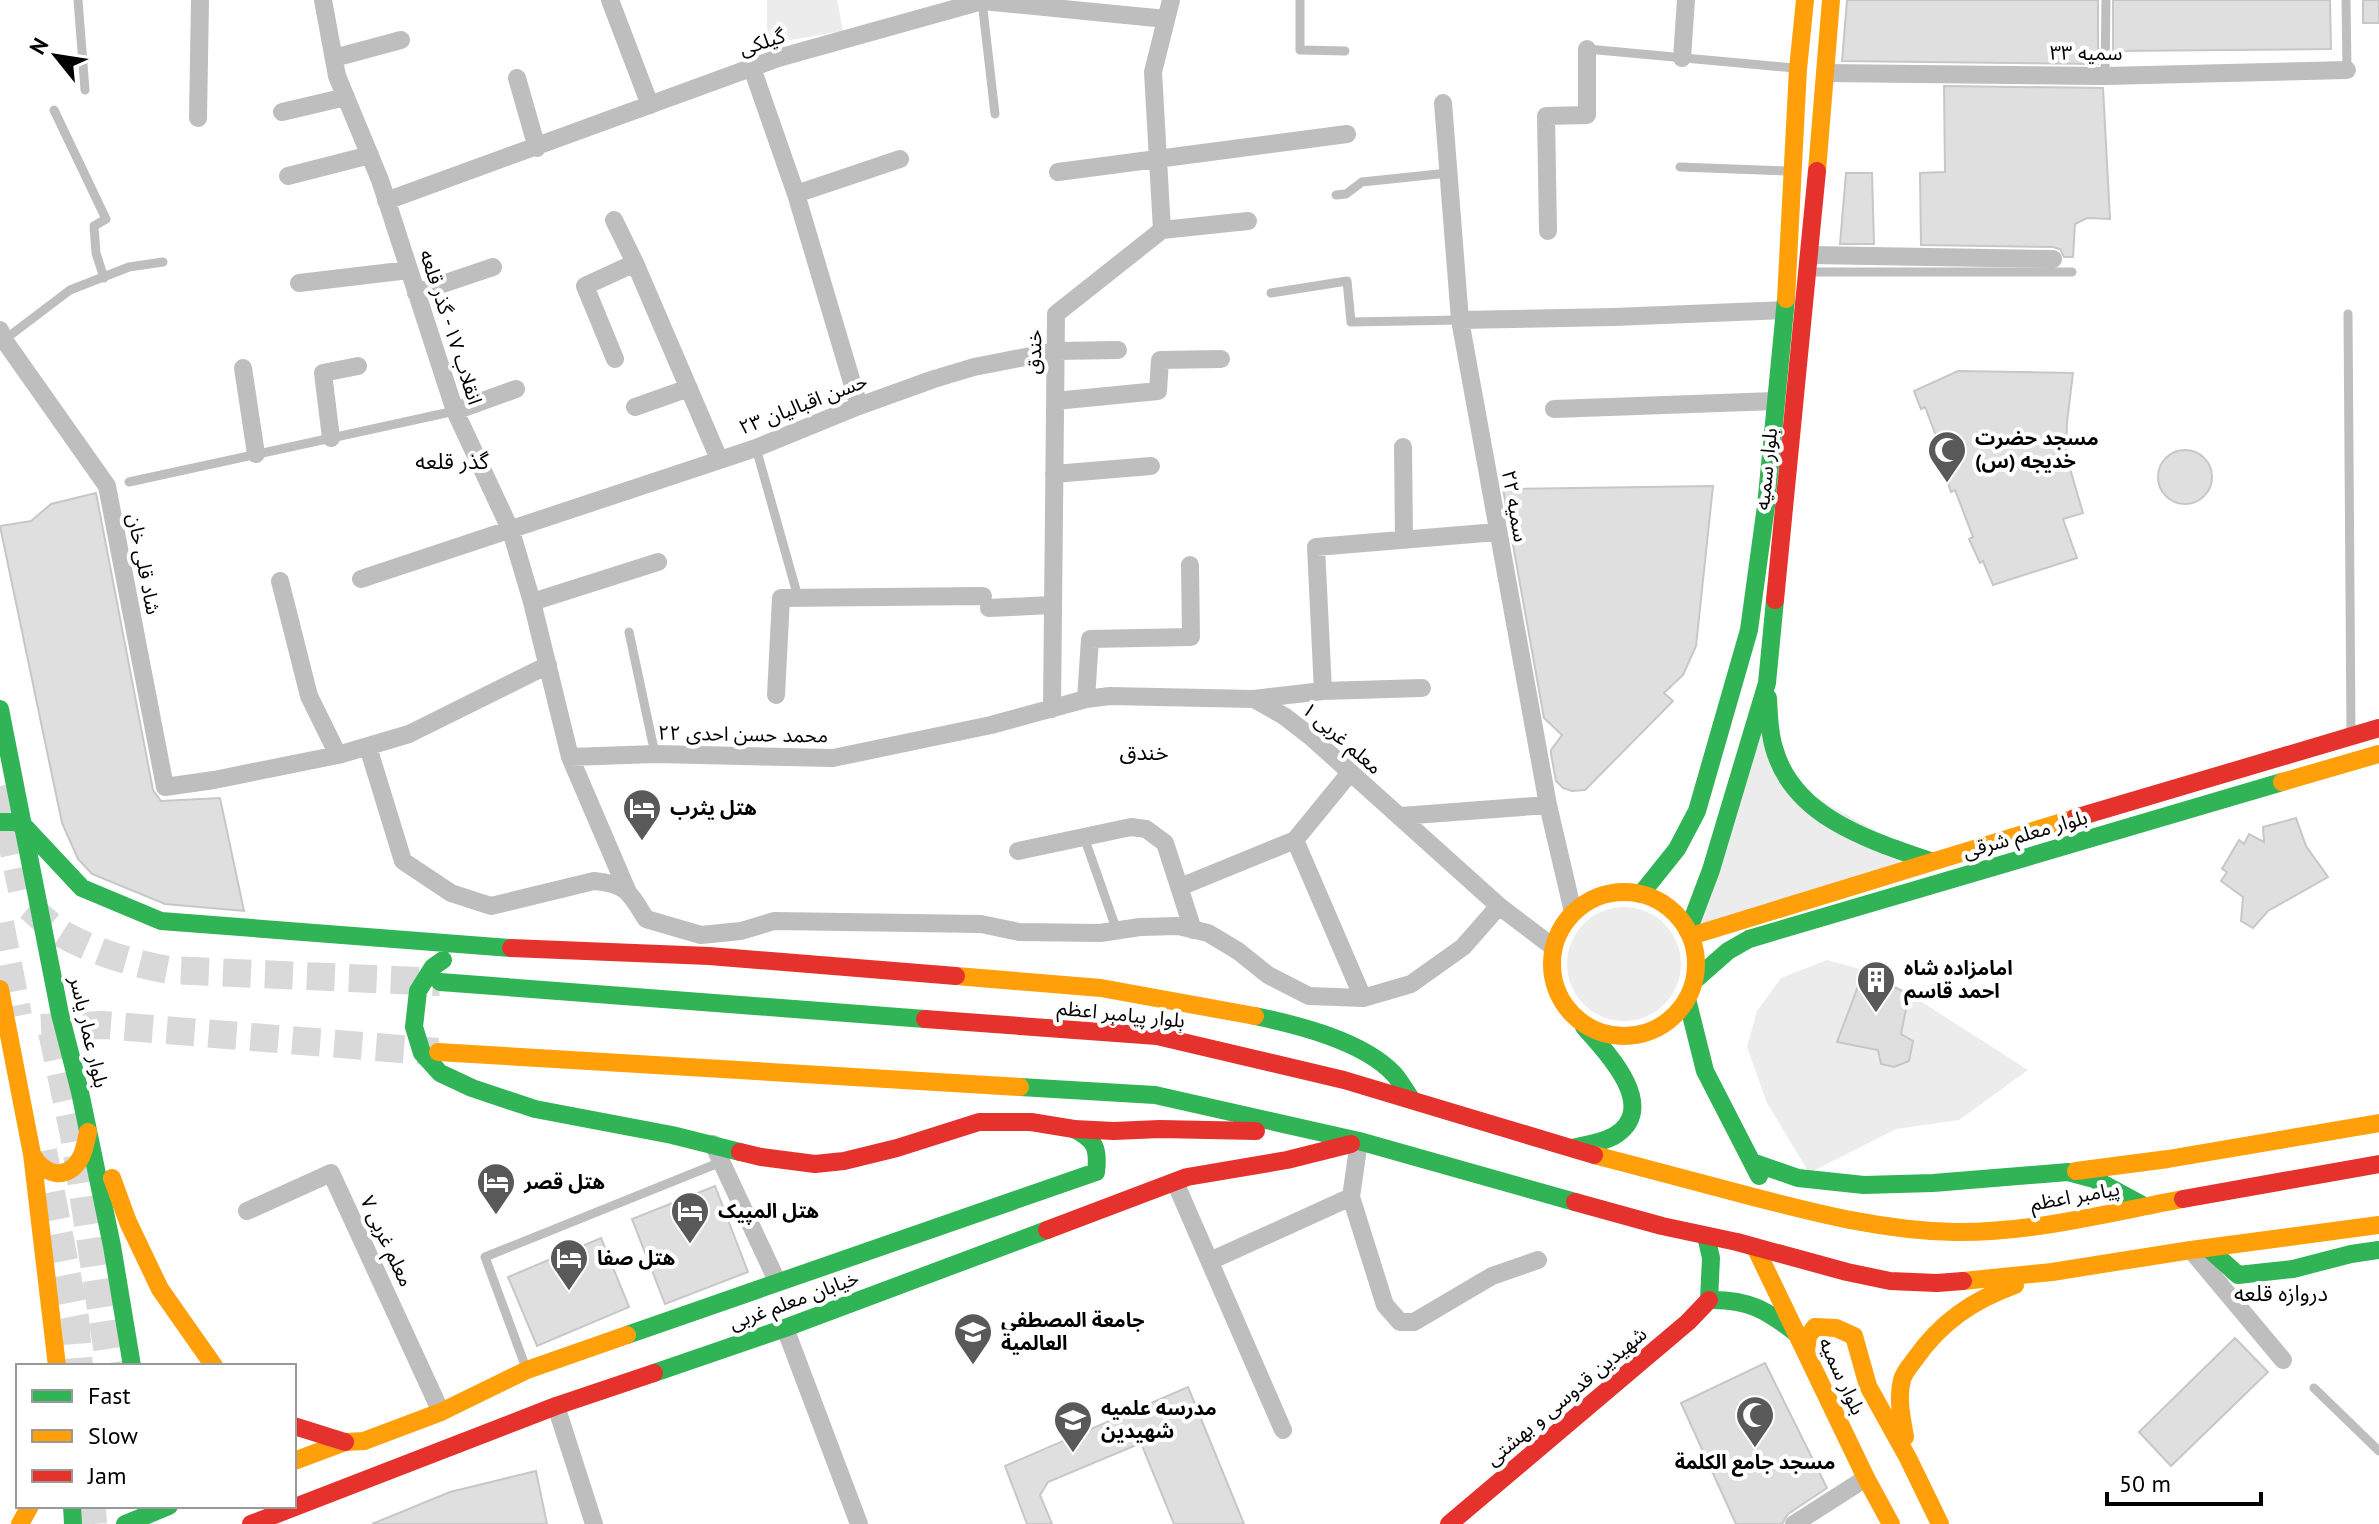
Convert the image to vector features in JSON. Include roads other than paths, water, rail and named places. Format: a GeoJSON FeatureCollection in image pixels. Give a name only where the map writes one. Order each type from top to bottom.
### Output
{"type":"FeatureCollection","features":[{"type":"Feature","properties":{"kind":"main road","name":"بلوار سمیه"},"geometry":{"type":"LineString","coordinates":[[1641,894],[1677,849],[1697,811],[1749,630],[1766,506],[1785,310],[1798,69],[1805,0]]}},
{"type":"Feature","properties":{"kind":"main road","name":"بلوار سمیه"},"geometry":{"type":"LineString","coordinates":[[1689,933],[1767,683],[1810,263],[1831,0]]}},
{"type":"Feature","properties":{"kind":"main road"},"geometry":{"type":"LineString","coordinates":[[1767,683],[1770,729],[1777,758],[1793,785],[1812,807],[1834,824],[1860,837],[1930,861]]}},
{"type":"Feature","properties":{"kind":"main road","name":"بلوار عمار یاسر"},"geometry":{"type":"LineString","coordinates":[[0,709],[60,1014],[80,1092],[112,1246],[132,1364]]}},
{"type":"Feature","properties":{"kind":"main road","name":"بلوار معلم شرقی"},"geometry":{"type":"LineString","coordinates":[[1689,933],[2379,728]]}},
{"type":"Feature","properties":{"kind":"main road","name":"بلوار معلم شرقی"},"geometry":{"type":"LineString","coordinates":[[1695,980],[1728,951],[1749,939],[2379,754]]}},
{"type":"Feature","properties":{"kind":"main road"},"geometry":{"type":"LineString","coordinates":[[0,822],[23,825],[82,888],[161,921],[469,946],[709,956],[1101,988],[1260,1017],[1357,1047],[1393,1073],[1412,1100]]}},
{"type":"Feature","properties":{"kind":"main road"},"geometry":{"type":"LineString","coordinates":[[1571,1149],[1621,1131],[1631,1113],[1633,1093],[1612,1059],[1566,1009],[1555,990],[1551,968],[1553,947],[1561,928],[1573,912],[1593,898],[1617,892],[1641,894],[1662,902],[1679,917],[1689,933],[1696,957],[1695,980],[1687,999],[1675,1016],[1659,1028],[1640,1036],[1619,1037],[1599,1033],[1581,1024]]}},
{"type":"Feature","properties":{"kind":"main road"},"geometry":{"type":"LineString","coordinates":[[469,946],[433,967],[418,991],[414,1027],[422,1053],[440,1073],[472,1088],[535,1109],[713,1144],[761,1157],[815,1164],[844,1161],[884,1151],[979,1122],[1031,1122],[1114,1131],[1310,1132]]}},
{"type":"Feature","properties":{"kind":"main road","name":"بلوار پیامبر اعظم"},"geometry":{"type":"LineString","coordinates":[[440,982],[1157,1036],[1344,1080],[1571,1149],[1777,1203]]}},
{"type":"Feature","properties":{"kind":"main road"},"geometry":{"type":"LineString","coordinates":[[0,989],[32,1154],[57,1364]]}},
{"type":"Feature","properties":{"kind":"main road"},"geometry":{"type":"LineString","coordinates":[[1687,999],[1705,1071],[1760,1180],[1777,1203]]}},
{"type":"Feature","properties":{"kind":"main road"},"geometry":{"type":"LineString","coordinates":[[438,1052],[1155,1095],[1359,1141],[1662,1226],[1890,1281],[1937,1283],[2052,1272],[2379,1225]]}},
{"type":"Feature","properties":{"kind":"main road"},"geometry":{"type":"LineString","coordinates":[[80,1092],[128,1222],[160,1289],[213,1364]]}},
{"type":"Feature","properties":{"kind":"main road"},"geometry":{"type":"LineString","coordinates":[[1752,1162],[1796,1177],[1890,1185],[2068,1172],[2168,1159],[2379,1123]]}},
{"type":"Feature","properties":{"kind":"main road","name":"خیابان معلم غربی"},"geometry":{"type":"LineString","coordinates":[[296,1460],[345,1442],[364,1441],[441,1412],[527,1370],[1096,1172],[1099,1154],[1095,1142],[1074,1129]]}},
{"type":"Feature","properties":{"kind":"main road"},"geometry":{"type":"LineString","coordinates":[[32,1154],[46,1171],[58,1173],[69,1170],[82,1155],[88,1132]]}},
{"type":"Feature","properties":{"kind":"main road","name":"خیابان معلم غربی"},"geometry":{"type":"LineString","coordinates":[[296,1506],[556,1406],[785,1328],[1187,1177],[1287,1160],[1359,1141]]}},
{"type":"Feature","properties":{"kind":"main road","name":"پیامبر اعظم"},"geometry":{"type":"LineString","coordinates":[[1777,1203],[1867,1225],[1957,1232],[2030,1227],[2379,1164]]}},
{"type":"Feature","properties":{"kind":"main road"},"geometry":{"type":"LineString","coordinates":[[2068,1172],[2094,1179],[2144,1206]]}},
{"type":"Feature","properties":{"kind":"main road"},"geometry":{"type":"LineString","coordinates":[[1071,1180],[1086,1195],[1087,1214]]}},
{"type":"Feature","properties":{"kind":"main road"},"geometry":{"type":"LineString","coordinates":[[1810,1212],[1890,1185]]}},
{"type":"Feature","properties":{"kind":"main road"},"geometry":{"type":"LineString","coordinates":[[1706,1236],[1711,1258],[1709,1300],[1752,1302],[1773,1313],[1802,1342],[1815,1327],[1841,1328],[1854,1336],[1868,1386],[1940,1524]]}},
{"type":"Feature","properties":{"kind":"main road","name":"بلوار سمیه"},"geometry":{"type":"LineString","coordinates":[[1755,1247],[1891,1524]]}},
{"type":"Feature","properties":{"kind":"main road"},"geometry":{"type":"LineString","coordinates":[[2200,1249],[2238,1275],[2293,1269],[2379,1250]]}},
{"type":"Feature","properties":{"kind":"main road"},"geometry":{"type":"LineString","coordinates":[[1908,1458],[1899,1400],[1903,1376],[1921,1349],[1943,1323],[1991,1293],[2052,1272]]}},
{"type":"Feature","properties":{"kind":"main road","name":"شهیدین قدوسی و بهشتی"},"geometry":{"type":"LineString","coordinates":[[1449,1524],[1688,1322],[1709,1300]]}},
{"type":"Feature","properties":{"kind":"main road"},"geometry":{"type":"LineString","coordinates":[[296,1427],[345,1442]]}},
{"type":"Feature","properties":{"kind":"main road","name":"خیابان معلم غربی"},"geometry":{"type":"LineString","coordinates":[[251,1524],[291,1508]]}},
{"type":"Feature","properties":{"kind":"main road"},"geometry":{"type":"LineString","coordinates":[[125,1524],[161,1512]]}},
{"type":"Feature","properties":{"kind":"street"},"geometry":{"type":"LineString","coordinates":[[198,118],[200,0]]}},
{"type":"Feature","properties":{"kind":"street","name":"انقلاب ۱۷ - گذر قلعه"},"geometry":{"type":"LineString","coordinates":[[323,0],[337,76],[370,155],[455,411],[511,531],[548,665]]}},
{"type":"Feature","properties":{"kind":"street"},"geometry":{"type":"LineString","coordinates":[[610,0],[650,105]]}},
{"type":"Feature","properties":{"kind":"street"},"geometry":{"type":"LineString","coordinates":[[1171,0],[1153,72],[1162,230],[1248,221]]}},
{"type":"Feature","properties":{"kind":"street"},"geometry":{"type":"LineString","coordinates":[[1682,58],[1686,0]]}},
{"type":"Feature","properties":{"kind":"street","name":"گیلکی"},"geometry":{"type":"LineString","coordinates":[[386,201],[778,58],[982,1],[1064,5],[1166,19]]}},
{"type":"Feature","properties":{"kind":"street"},"geometry":{"type":"LineString","coordinates":[[334,58],[401,40]]}},
{"type":"Feature","properties":{"kind":"street"},"geometry":{"type":"LineString","coordinates":[[1548,231],[1546,116],[1587,115],[1587,49]]}},
{"type":"Feature","properties":{"kind":"street"},"geometry":{"type":"LineString","coordinates":[[752,68],[796,194],[859,406]]}},
{"type":"Feature","properties":{"kind":"street","name":"سمیه ۳۳"},"geometry":{"type":"LineString","coordinates":[[1825,73],[2105,76],[2347,70]]}},
{"type":"Feature","properties":{"kind":"street"},"geometry":{"type":"LineString","coordinates":[[517,78],[537,148]]}},
{"type":"Feature","properties":{"kind":"street"},"geometry":{"type":"LineString","coordinates":[[282,112],[346,97]]}},
{"type":"Feature","properties":{"kind":"street","name":"سمیه ۲۲"},"geometry":{"type":"LineString","coordinates":[[1443,103],[1460,320],[1548,805],[1573,912]]}},
{"type":"Feature","properties":{"kind":"street"},"geometry":{"type":"LineString","coordinates":[[1058,172],[1347,134]]}},
{"type":"Feature","properties":{"kind":"street"},"geometry":{"type":"LineString","coordinates":[[288,176],[370,155]]}},
{"type":"Feature","properties":{"kind":"street"},"geometry":{"type":"LineString","coordinates":[[796,194],[900,159]]}},
{"type":"Feature","properties":{"kind":"street"},"geometry":{"type":"LineString","coordinates":[[614,220],[719,459]]}},
{"type":"Feature","properties":{"kind":"street","name":"خندق"},"geometry":{"type":"LineString","coordinates":[[1052,709],[1056,314],[1162,230]]}},
{"type":"Feature","properties":{"kind":"street"},"geometry":{"type":"LineString","coordinates":[[1810,263],[2053,259]]}},
{"type":"Feature","properties":{"kind":"street"},"geometry":{"type":"LineString","coordinates":[[615,359],[585,286],[635,263]]}},
{"type":"Feature","properties":{"kind":"street"},"geometry":{"type":"LineString","coordinates":[[416,293],[493,267]]}},
{"type":"Feature","properties":{"kind":"street"},"geometry":{"type":"LineString","coordinates":[[299,283],[409,270]]}},
{"type":"Feature","properties":{"kind":"street"},"geometry":{"type":"LineString","coordinates":[[1460,320],[1785,310]]}},
{"type":"Feature","properties":{"kind":"street","name":"شاد قلی خان"},"geometry":{"type":"LineString","coordinates":[[2,335],[107,486],[165,787],[338,755]]}},
{"type":"Feature","properties":{"kind":"street","name":"۲۳ حسن اقبالیان"},"geometry":{"type":"LineString","coordinates":[[361,579],[756,448],[921,383],[974,367],[1056,351],[1118,350]]}},
{"type":"Feature","properties":{"kind":"street"},"geometry":{"type":"LineString","coordinates":[[1055,401],[1158,391],[1160,360],[1221,359]]}},
{"type":"Feature","properties":{"kind":"street"},"geometry":{"type":"LineString","coordinates":[[331,438],[323,373],[358,366]]}},
{"type":"Feature","properties":{"kind":"street"},"geometry":{"type":"LineString","coordinates":[[243,368],[256,454]]}},
{"type":"Feature","properties":{"kind":"street"},"geometry":{"type":"LineString","coordinates":[[635,407],[689,388]]}},
{"type":"Feature","properties":{"kind":"street"},"geometry":{"type":"LineString","coordinates":[[455,411],[516,389]]}},
{"type":"Feature","properties":{"kind":"street"},"geometry":{"type":"LineString","coordinates":[[1554,409],[1775,401]]}},
{"type":"Feature","properties":{"kind":"street"},"geometry":{"type":"LineString","coordinates":[[1403,447],[1404,539]]}},
{"type":"Feature","properties":{"kind":"street"},"geometry":{"type":"LineString","coordinates":[[1054,474],[1151,466]]}},
{"type":"Feature","properties":{"kind":"street"},"geometry":{"type":"LineString","coordinates":[[1323,691],[1316,547],[1497,532]]}},
{"type":"Feature","properties":{"kind":"street"},"geometry":{"type":"LineString","coordinates":[[532,602],[658,562]]}},
{"type":"Feature","properties":{"kind":"street"},"geometry":{"type":"LineString","coordinates":[[1086,699],[1090,639],[1191,637],[1190,565]]}},
{"type":"Feature","properties":{"kind":"street"},"geometry":{"type":"LineString","coordinates":[[280,581],[309,696],[338,755],[409,734],[548,665],[570,757],[627,890],[646,919],[701,935],[741,931],[774,921],[981,924],[1019,932],[1100,933],[1140,927],[1178,926],[1208,933],[1238,951],[1268,975],[1309,996],[1363,998],[1411,984],[1463,947],[1499,906]]}},
{"type":"Feature","properties":{"kind":"street"},"geometry":{"type":"LineString","coordinates":[[776,695],[781,598],[1052,605]]}},
{"type":"Feature","properties":{"kind":"street"},"geometry":{"type":"LineString","coordinates":[[1254,699],[1323,691],[1422,688]]}},
{"type":"Feature","properties":{"kind":"street","name":"معلم غربی ۱"},"geometry":{"type":"LineString","coordinates":[[1052,709],[1110,696],[1254,699],[1310,736],[1499,906],[1553,947]]}},
{"type":"Feature","properties":{"kind":"street","name":"۲۲ محمد حسن احدی"},"geometry":{"type":"LineString","coordinates":[[570,757],[655,754],[833,758],[1052,709]]}},
{"type":"Feature","properties":{"kind":"street"},"geometry":{"type":"LineString","coordinates":[[368,747],[403,861],[451,893],[491,906],[594,881],[611,883],[627,890]]}},
{"type":"Feature","properties":{"kind":"street"},"geometry":{"type":"LineString","coordinates":[[1180,887],[1295,840],[1349,774]]}},
{"type":"Feature","properties":{"kind":"street"},"geometry":{"type":"LineString","coordinates":[[1401,816],[1548,805]]}},
{"type":"Feature","properties":{"kind":"street"},"geometry":{"type":"LineString","coordinates":[[1018,851],[1131,827],[1146,829],[1165,843],[1193,930]]}},
{"type":"Feature","properties":{"kind":"street"},"geometry":{"type":"LineString","coordinates":[[1295,840],[1363,998]]}},
{"type":"Feature","properties":{"kind":"street"},"geometry":{"type":"LineString","coordinates":[[1359,1141],[1351,1197],[1385,1305],[1400,1322],[1414,1322],[1492,1276],[1538,1260]]}},
{"type":"Feature","properties":{"kind":"street"},"geometry":{"type":"LineString","coordinates":[[713,1144],[777,1281]]}},
{"type":"Feature","properties":{"kind":"street","name":"معلم غربی ۷"},"geometry":{"type":"LineString","coordinates":[[247,1211],[331,1173],[441,1412]]}},
{"type":"Feature","properties":{"kind":"street"},"geometry":{"type":"LineString","coordinates":[[1175,1182],[1283,1430]]}},
{"type":"Feature","properties":{"kind":"street"},"geometry":{"type":"LineString","coordinates":[[1210,1261],[1351,1197]]}},
{"type":"Feature","properties":{"kind":"street"},"geometry":{"type":"LineString","coordinates":[[2200,1249],[2283,1360]]}},
{"type":"Feature","properties":{"kind":"street"},"geometry":{"type":"LineString","coordinates":[[785,1328],[859,1524]]}},
{"type":"Feature","properties":{"kind":"street"},"geometry":{"type":"LineString","coordinates":[[556,1406],[594,1524]]}},
{"type":"Feature","properties":{"kind":"street"},"geometry":{"type":"LineString","coordinates":[[1794,1524],[1866,1478]]}},
{"type":"Feature","properties":{"kind":"lane"},"geometry":{"type":"LineString","coordinates":[[78,0],[85,90]]}},
{"type":"Feature","properties":{"kind":"lane"},"geometry":{"type":"LineString","coordinates":[[1300,0],[1300,50],[1345,51]]}},
{"type":"Feature","properties":{"kind":"lane"},"geometry":{"type":"LineString","coordinates":[[2105,76],[2106,0]]}},
{"type":"Feature","properties":{"kind":"lane"},"geometry":{"type":"LineString","coordinates":[[2346,0],[2347,70]]}},
{"type":"Feature","properties":{"kind":"lane"},"geometry":{"type":"LineString","coordinates":[[982,1],[995,114]]}},
{"type":"Feature","properties":{"kind":"lane"},"geometry":{"type":"LineString","coordinates":[[1587,49],[1798,69]]}},
{"type":"Feature","properties":{"kind":"lane"},"geometry":{"type":"LineString","coordinates":[[54,110],[106,219],[94,226],[96,253],[104,278]]}},
{"type":"Feature","properties":{"kind":"lane"},"geometry":{"type":"LineString","coordinates":[[1680,167],[1793,171]]}},
{"type":"Feature","properties":{"kind":"lane"},"geometry":{"type":"LineString","coordinates":[[1336,195],[1346,194],[1362,182],[1448,173]]}},
{"type":"Feature","properties":{"kind":"lane"},"geometry":{"type":"LineString","coordinates":[[2,335],[70,290],[129,267],[163,262]]}},
{"type":"Feature","properties":{"kind":"lane"},"geometry":{"type":"LineString","coordinates":[[1810,263],[2072,272]]}},
{"type":"Feature","properties":{"kind":"lane"},"geometry":{"type":"LineString","coordinates":[[1271,293],[1347,281],[1351,322],[1460,320]]}},
{"type":"Feature","properties":{"kind":"lane"},"geometry":{"type":"LineString","coordinates":[[2348,314],[2351,736]]}},
{"type":"Feature","properties":{"kind":"lane"},"geometry":{"type":"LineString","coordinates":[[129,482],[455,411]]}},
{"type":"Feature","properties":{"kind":"lane"},"geometry":{"type":"LineString","coordinates":[[756,448],[798,597]]}},
{"type":"Feature","properties":{"kind":"lane"},"geometry":{"type":"LineString","coordinates":[[629,632],[655,754]]}},
{"type":"Feature","properties":{"kind":"lane"},"geometry":{"type":"LineString","coordinates":[[1084,837],[1117,931]]}},
{"type":"Feature","properties":{"kind":"lane"},"geometry":{"type":"LineString","coordinates":[[527,1370],[485,1257],[721,1162]]}},
{"type":"Feature","properties":{"kind":"lane"},"geometry":{"type":"LineString","coordinates":[[2314,1388],[2379,1451]]}},
{"type":"Feature","properties":{"kind":"tunnel"},"geometry":{"type":"LineString","coordinates":[[0,786],[22,890]]}},
{"type":"Feature","properties":{"kind":"tunnel"},"geometry":{"type":"LineString","coordinates":[[29,907],[55,929],[89,947],[168,970],[440,982]]}},
{"type":"Feature","properties":{"kind":"tunnel"},"geometry":{"type":"LineString","coordinates":[[0,923],[18,1016]]}},
{"type":"Feature","properties":{"kind":"tunnel"},"geometry":{"type":"LineString","coordinates":[[41,1028],[103,1025],[438,1052]]}},
{"type":"Feature","properties":{"kind":"tunnel"},"geometry":{"type":"LineString","coordinates":[[52,1032],[74,1135],[110,1364]]}},
{"type":"Feature","properties":{"kind":"tunnel"},"geometry":{"type":"LineString","coordinates":[[43,1151],[75,1318],[79,1364]]}},
{"type":"Feature","properties":{"kind":"tunnel"},"geometry":{"type":"LineString","coordinates":[[92,1508],[93,1524]]}},
{"type":"Feature","properties":{"kind":"place","name":"مسجد حضرت خدیجه (س)"},"geometry":{"type":"Point","coordinates":[1947,484]}},
{"type":"Feature","properties":{"kind":"place","name":"هتل یثرب"},"geometry":{"type":"Point","coordinates":[642,842]}},
{"type":"Feature","properties":{"kind":"place","name":"امامزاده شاه احمد قاسم"},"geometry":{"type":"Point","coordinates":[1876,1014]}},
{"type":"Feature","properties":{"kind":"place","name":"هتل قصر"},"geometry":{"type":"Point","coordinates":[496,1216]}},
{"type":"Feature","properties":{"kind":"place","name":"هتل المپیک"},"geometry":{"type":"Point","coordinates":[690,1245]}},
{"type":"Feature","properties":{"kind":"place","name":"هتل صفا"},"geometry":{"type":"Point","coordinates":[569,1292]}},
{"type":"Feature","properties":{"kind":"place","name":"جامعة المصطفی العالمیة"},"geometry":{"type":"Point","coordinates":[973,1366]}},
{"type":"Feature","properties":{"kind":"place","name":"مسجد جامع الکلمة"},"geometry":{"type":"Point","coordinates":[1755,1449]}},
{"type":"Feature","properties":{"kind":"place","name":"مدرسه علمیه شهیدین"},"geometry":{"type":"Point","coordinates":[1073,1454]}},
{"type":"Feature","properties":{"kind":"district","name":"گذر قلعه"},"geometry":{"type":"Point","coordinates":[452,461]}},
{"type":"Feature","properties":{"kind":"district","name":"خندق"},"geometry":{"type":"Point","coordinates":[1144,752]}},
{"type":"Feature","properties":{"kind":"district","name":"دروازه قلعه"},"geometry":{"type":"Point","coordinates":[2281,1293]}}]}
